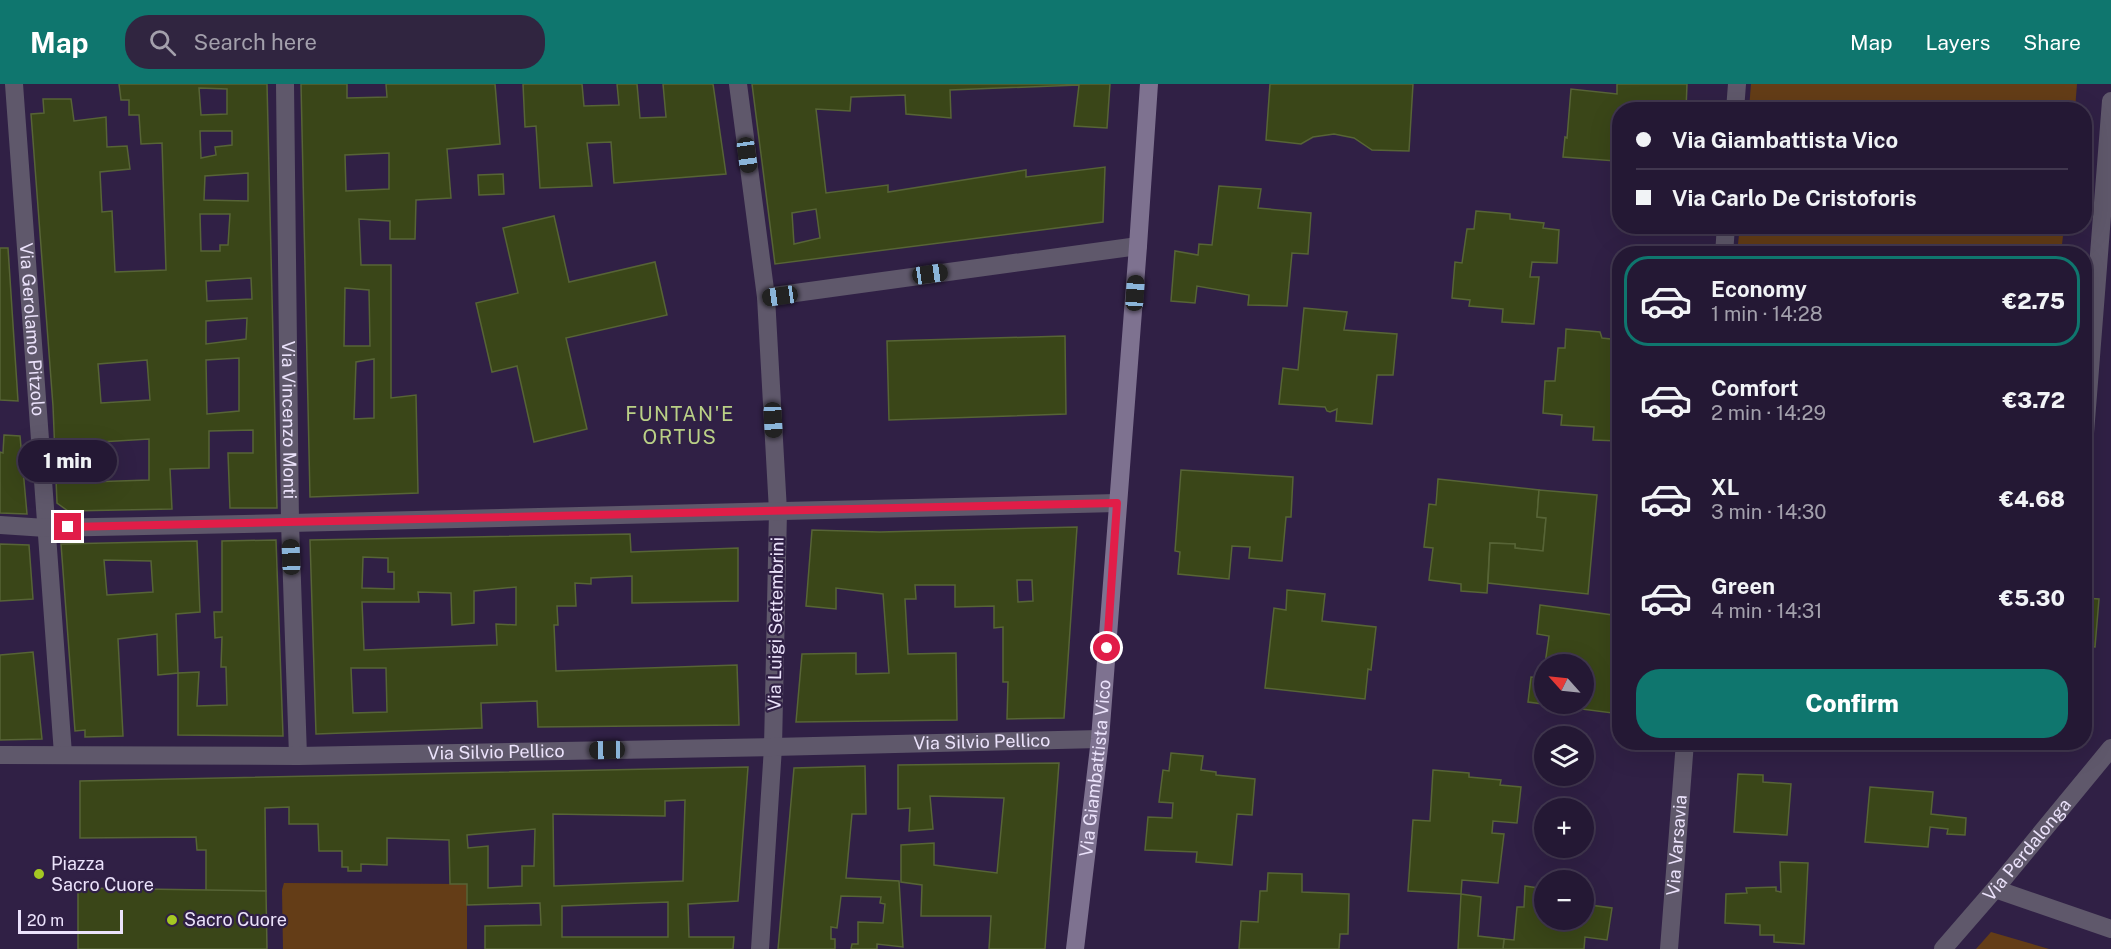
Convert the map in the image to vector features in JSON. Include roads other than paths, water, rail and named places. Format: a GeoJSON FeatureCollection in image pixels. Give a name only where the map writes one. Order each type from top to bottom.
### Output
{"type":"FeatureCollection","features":[{"type":"Feature","properties":{"kind":"street","name":"Via Gerolamo Pitzolo"},"geometry":{"type":"LineString","coordinates":[[14,84],[63,754]]}},
{"type":"Feature","properties":{"kind":"street","name":"Via Vincenzo Monti"},"geometry":{"type":"LineString","coordinates":[[285,84],[290,523],[298,756]]}},
{"type":"Feature","properties":{"kind":"street","name":"Via Luigi Settembrini"},"geometry":{"type":"LineString","coordinates":[[738,84],[766,297],[778,511],[773,747],[760,949]]}},
{"type":"Feature","properties":{"kind":"street","name":"Via Giambattista Vico"},"geometry":{"type":"LineString","coordinates":[[1075,949],[1100,739],[1149,84]]}},
{"type":"Feature","properties":{"kind":"street"},"geometry":{"type":"LineString","coordinates":[[1736,102],[1737,84]]}},
{"type":"Feature","properties":{"kind":"street"},"geometry":{"type":"LineString","coordinates":[[2092,344],[2111,101]]}},
{"type":"Feature","properties":{"kind":"street"},"geometry":{"type":"LineString","coordinates":[[766,297],[1138,246]]}},
{"type":"Feature","properties":{"kind":"street"},"geometry":{"type":"LineString","coordinates":[[0,525],[46,528],[1117,503]]}},
{"type":"Feature","properties":{"kind":"street","name":"Via Silvio Pellico"},"geometry":{"type":"LineString","coordinates":[[0,755],[298,756],[1100,739]]}},
{"type":"Feature","properties":{"kind":"street","name":"Via Perdalonga"},"geometry":{"type":"LineString","coordinates":[[1943,949],[2111,748]]}},
{"type":"Feature","properties":{"kind":"street","name":"Via Varsavia"},"geometry":{"type":"LineString","coordinates":[[1669,949],[1684,750]]}},
{"type":"Feature","properties":{"kind":"street"},"geometry":{"type":"LineString","coordinates":[[1995,889],[2111,929]]}},
{"type":"Feature","properties":{"kind":"place","name":"Piazza Sacro Cuore"},"geometry":{"type":"Point","coordinates":[39,874]}},
{"type":"Feature","properties":{"kind":"place","name":"Sacro Cuore"},"geometry":{"type":"Point","coordinates":[172,920]}},
{"type":"Feature","properties":{"kind":"district","name":"FUNTAN'E ORTUS"},"geometry":{"type":"Point","coordinates":[680,426]}}]}
